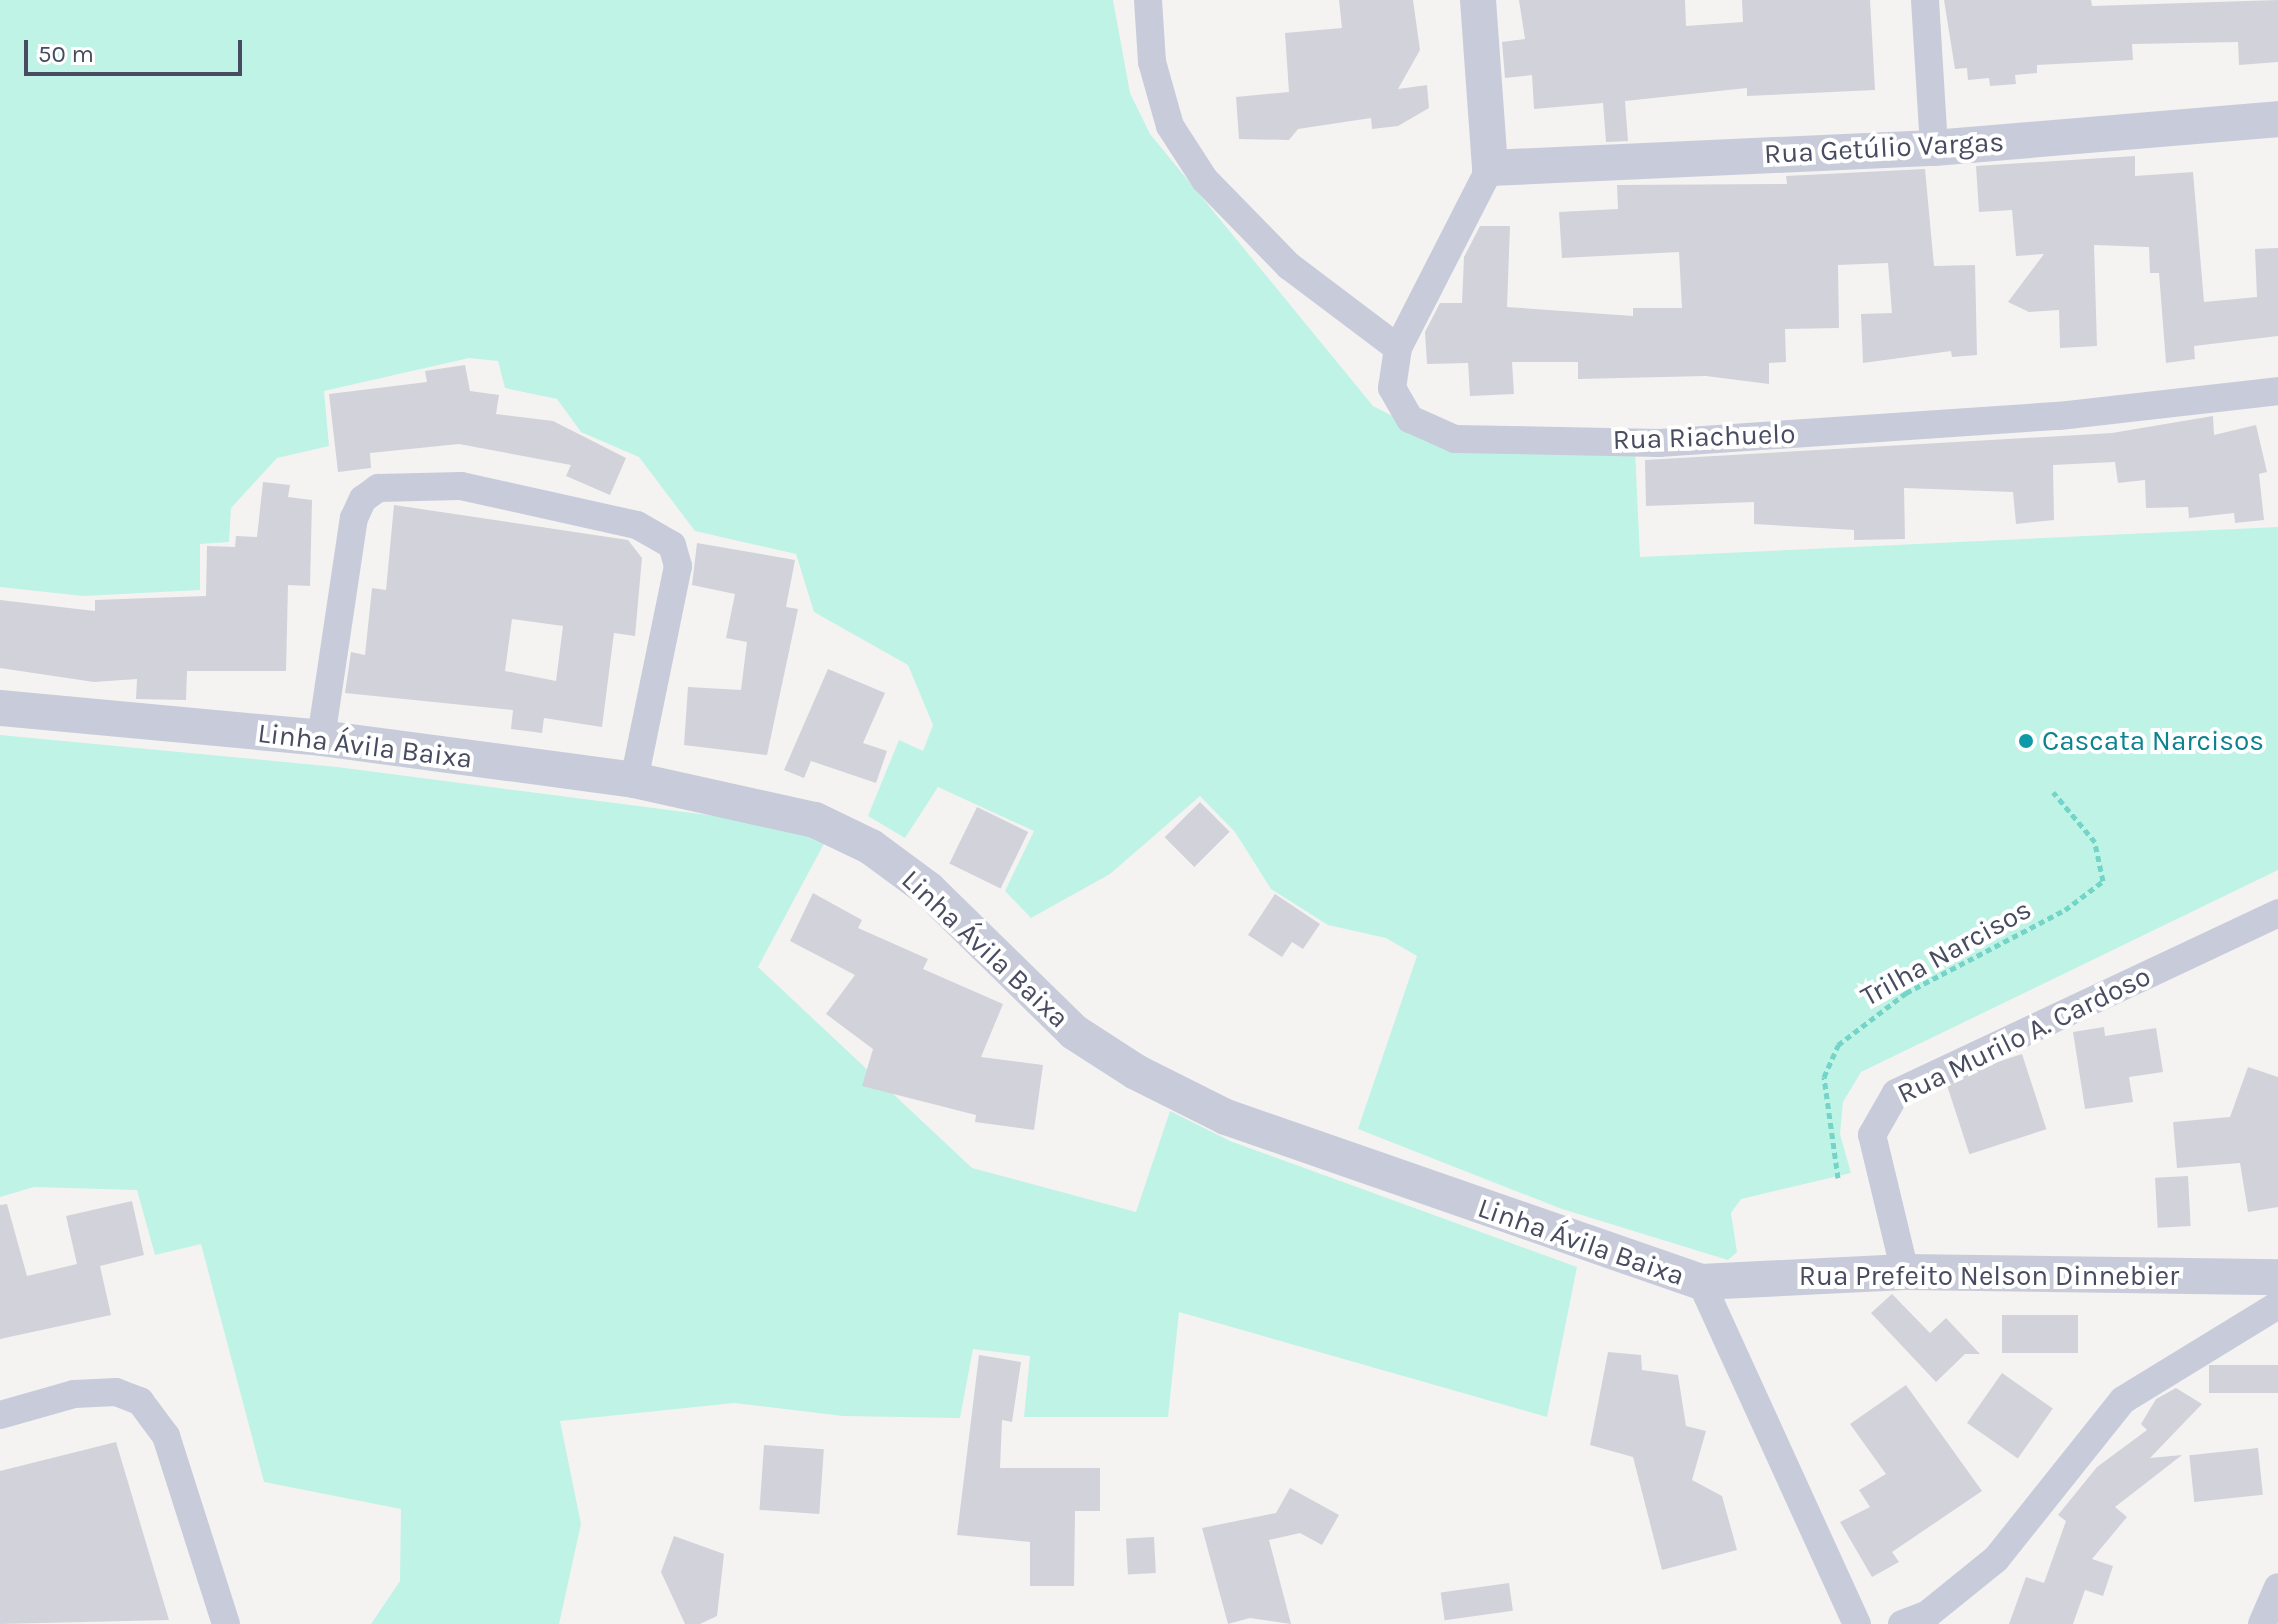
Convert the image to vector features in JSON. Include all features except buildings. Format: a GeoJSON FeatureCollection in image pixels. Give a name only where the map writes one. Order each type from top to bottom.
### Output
{"type":"FeatureCollection","features":[{"type":"Feature","properties":{"kind":"street"},"geometry":{"type":"LineString","coordinates":[[1148,0],[1152,62],[1170,126],[1205,180],[1289,266],[1398,348]]}},
{"type":"Feature","properties":{"kind":"street"},"geometry":{"type":"LineString","coordinates":[[1478,0],[1490,168]]}},
{"type":"Feature","properties":{"kind":"street"},"geometry":{"type":"LineString","coordinates":[[1925,0],[1934,148]]}},
{"type":"Feature","properties":{"kind":"street","name":"Rua Getúlio Vargas"},"geometry":{"type":"LineString","coordinates":[[1490,168],[1934,148],[2278,119]]}},
{"type":"Feature","properties":{"kind":"street","name":"Rua Riachuelo"},"geometry":{"type":"LineString","coordinates":[[1490,168],[1398,348],[1392,388],[1410,419],[1455,439],[1659,443],[2059,416],[2278,391]]}},
{"type":"Feature","properties":{"kind":"street"},"geometry":{"type":"LineString","coordinates":[[321,738],[354,518],[363,499],[378,488],[461,486],[637,525],[672,545],[678,566],[634,780]]}},
{"type":"Feature","properties":{"kind":"street","name":"Linha Ávila Baixa"},"geometry":{"type":"LineString","coordinates":[[0,708],[321,738],[634,780],[815,820],[871,847],[928,889],[1074,1032],[1226,1117],[1701,1282]]}},
{"type":"Feature","properties":{"kind":"street","name":"Rua Murilo A. Cardoso"},"geometry":{"type":"LineString","coordinates":[[1905,1272],[1872,1135],[1896,1093],[2278,913]]}},
{"type":"Feature","properties":{"kind":"street","name":"Rua Prefeito Nelson Dinnebier"},"geometry":{"type":"LineString","coordinates":[[1701,1282],[1905,1272],[2278,1277]]}},
{"type":"Feature","properties":{"kind":"street"},"geometry":{"type":"LineString","coordinates":[[1701,1282],[1857,1624]]}},
{"type":"Feature","properties":{"kind":"street"},"geometry":{"type":"LineString","coordinates":[[1902,1624],[1928,1614],[1996,1559],[2123,1400],[2278,1305]]}},
{"type":"Feature","properties":{"kind":"street"},"geometry":{"type":"LineString","coordinates":[[0,1415],[74,1394],[116,1392],[140,1401],[166,1436],[226,1624]]}},
{"type":"Feature","properties":{"kind":"street"},"geometry":{"type":"LineString","coordinates":[[2262,1624],[2278,1587]]}},
{"type":"Feature","properties":{"kind":"path","name":"Trilha Narcisos"},"geometry":{"type":"LineString","coordinates":[[1838,1178],[1824,1077],[1838,1045],[1906,993],[2065,910],[2103,881],[2095,842],[2053,792]]}},
{"type":"Feature","properties":{"kind":"green space"},"geometry":{"type":"Polygon","coordinates":[[[0,0],[1113,0],[1130,93],[1150,134],[1373,406],[1430,435],[1635,450],[1640,557],[2278,527],[2278,870],[1861,1072],[1843,1102],[1840,1134],[1851,1173],[1741,1199],[1731,1213],[1737,1252],[1728,1260],[1562,1209],[1358,1129],[1417,956],[1386,938],[1328,925],[1271,889],[1235,832],[1200,796],[1110,874],[1031,918],[1005,891],[1034,831],[938,787],[905,838],[868,816],[899,740],[923,751],[933,725],[908,665],[814,612],[796,554],[695,531],[639,457],[581,432],[557,399],[505,388],[498,361],[469,358],[324,391],[329,446],[277,458],[231,508],[229,542],[200,544],[200,590],[83,596],[0,587],[0,0]]]}},
{"type":"Feature","properties":{"kind":"green space"},"geometry":{"type":"Polygon","coordinates":[[[0,735],[337,767],[800,827],[827,838],[758,967],[972,1168],[1136,1212],[1170,1111],[1230,1141],[1577,1267],[1547,1417],[1179,1312],[1168,1417],[1024,1417],[1030,1356],[973,1349],[960,1418],[843,1416],[734,1403],[560,1421],[581,1524],[559,1624],[371,1624],[400,1581],[401,1509],[264,1482],[201,1244],[155,1255],[137,1190],[34,1187],[0,1197],[0,735]]]}},
{"type":"Feature","properties":{"kind":"place","name":"Cascata Narcisos"},"geometry":{"type":"Point","coordinates":[2026,741]}}]}
